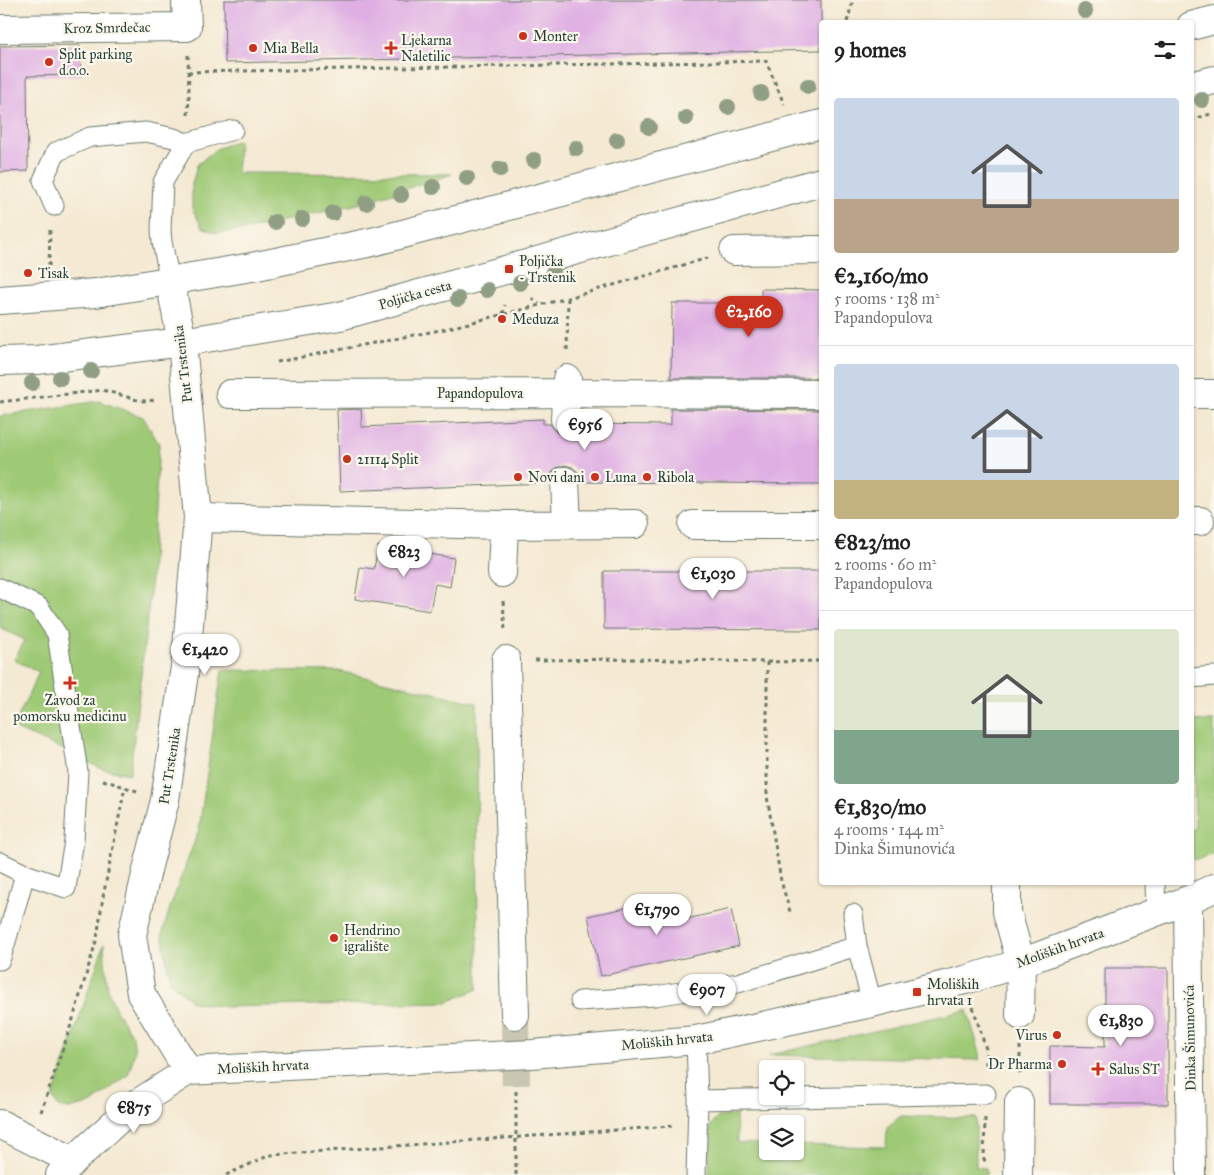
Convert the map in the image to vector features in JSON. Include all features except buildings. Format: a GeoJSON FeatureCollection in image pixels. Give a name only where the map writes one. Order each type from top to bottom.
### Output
{"type":"FeatureCollection","features":[{"type":"Feature","properties":{"kind":"street"},"geometry":{"type":"LineString","coordinates":[[186,0],[186,27]]}},
{"type":"Feature","properties":{"kind":"street"},"geometry":{"type":"LineString","coordinates":[[1194,25],[1214,20]]}},
{"type":"Feature","properties":{"kind":"street","name":"Kroz Smrdečac"},"geometry":{"type":"LineString","coordinates":[[0,29],[186,27]]}},
{"type":"Feature","properties":{"kind":"street"},"geometry":{"type":"LineString","coordinates":[[1194,85],[1214,80]]}},
{"type":"Feature","properties":{"kind":"street"},"geometry":{"type":"LineString","coordinates":[[0,300],[96,293],[252,267],[372,242],[819,125]]}},
{"type":"Feature","properties":{"kind":"street","name":"Poljička cesta"},"geometry":{"type":"LineString","coordinates":[[0,361],[37,360],[182,342],[340,316],[819,183]]}},
{"type":"Feature","properties":{"kind":"street"},"geometry":{"type":"LineString","coordinates":[[734,251],[819,250]]}},
{"type":"Feature","properties":{"kind":"street","name":"Put Trstenika"},"geometry":{"type":"LineString","coordinates":[[170,281],[182,342],[198,518],[186,660],[165,800],[132,935],[141,994],[188,1071]]}},
{"type":"Feature","properties":{"kind":"street","name":"Papandopulova"},"geometry":{"type":"LineString","coordinates":[[230,394],[566,397],[819,394]]}},
{"type":"Feature","properties":{"kind":"street"},"geometry":{"type":"LineString","coordinates":[[1194,394],[1214,394]]}},
{"type":"Feature","properties":{"kind":"street"},"geometry":{"type":"LineString","coordinates":[[565,480],[567,524]]}},
{"type":"Feature","properties":{"kind":"street"},"geometry":{"type":"LineString","coordinates":[[198,518],[504,525],[635,524]]}},
{"type":"Feature","properties":{"kind":"street"},"geometry":{"type":"LineString","coordinates":[[693,524],[819,525]]}},
{"type":"Feature","properties":{"kind":"street"},"geometry":{"type":"LineString","coordinates":[[502,573],[504,525]]}},
{"type":"Feature","properties":{"kind":"street"},"geometry":{"type":"LineString","coordinates":[[506,660],[515,1015]]}},
{"type":"Feature","properties":{"kind":"street"},"geometry":{"type":"LineString","coordinates":[[1007,885],[1007,912],[1021,963],[1020,1015]]}},
{"type":"Feature","properties":{"kind":"street","name":"Moliških hrvata"},"geometry":{"type":"LineString","coordinates":[[188,1071],[532,1054],[696,1040],[872,1003],[965,980],[1021,963],[1188,900],[1214,888]]}},
{"type":"Feature","properties":{"kind":"street","name":"Dinka Šimunovića"},"geometry":{"type":"LineString","coordinates":[[1188,900],[1191,1175]]}},
{"type":"Feature","properties":{"kind":"street"},"geometry":{"type":"LineString","coordinates":[[0,1124],[32,1140],[67,1168],[132,1108],[188,1071]]}},
{"type":"Feature","properties":{"kind":"street"},"geometry":{"type":"LineString","coordinates":[[1018,1175],[1019,1102]]}},
{"type":"Feature","properties":{"kind":"lane"},"geometry":{"type":"LineString","coordinates":[[54,206],[43,180],[56,152],[90,137],[146,132],[174,138],[186,143],[233,130]]}},
{"type":"Feature","properties":{"kind":"lane"},"geometry":{"type":"LineString","coordinates":[[170,281],[161,230],[163,182],[186,143]]}},
{"type":"Feature","properties":{"kind":"lane"},"geometry":{"type":"LineString","coordinates":[[0,588],[39,607],[58,634],[78,772],[74,841],[66,888],[26,874],[0,862]]}},
{"type":"Feature","properties":{"kind":"lane"},"geometry":{"type":"LineString","coordinates":[[1194,677],[1214,676]]}},
{"type":"Feature","properties":{"kind":"lane"},"geometry":{"type":"LineString","coordinates":[[0,960],[26,874]]}},
{"type":"Feature","properties":{"kind":"lane"},"geometry":{"type":"LineString","coordinates":[[1156,885],[1156,912]]}},
{"type":"Feature","properties":{"kind":"lane"},"geometry":{"type":"LineString","coordinates":[[853,914],[857,946],[872,1003]]}},
{"type":"Feature","properties":{"kind":"lane"},"geometry":{"type":"LineString","coordinates":[[580,1001],[655,996],[738,983],[857,946]]}},
{"type":"Feature","properties":{"kind":"lane"},"geometry":{"type":"LineString","coordinates":[[696,1040],[698,1100],[696,1175]]}},
{"type":"Feature","properties":{"kind":"lane"},"geometry":{"type":"LineString","coordinates":[[698,1100],[986,1094]]}},
{"type":"Feature","properties":{"kind":"path"},"geometry":{"type":"LineString","coordinates":[[848,20],[853,0]]}},
{"type":"Feature","properties":{"kind":"path"},"geometry":{"type":"LineString","coordinates":[[186,27],[189,93]]}},
{"type":"Feature","properties":{"kind":"path"},"geometry":{"type":"LineString","coordinates":[[188,72],[766,61],[784,104]]}},
{"type":"Feature","properties":{"kind":"path"},"geometry":{"type":"LineString","coordinates":[[1194,119],[1214,113]]}},
{"type":"Feature","properties":{"kind":"path"},"geometry":{"type":"LineString","coordinates":[[50,226],[50,266]]}},
{"type":"Feature","properties":{"kind":"path"},"geometry":{"type":"LineString","coordinates":[[273,363],[446,329],[568,298],[734,251]]}},
{"type":"Feature","properties":{"kind":"path"},"geometry":{"type":"LineString","coordinates":[[532,298],[540,305]]}},
{"type":"Feature","properties":{"kind":"path"},"geometry":{"type":"LineString","coordinates":[[566,397],[568,298]]}},
{"type":"Feature","properties":{"kind":"path"},"geometry":{"type":"LineString","coordinates":[[503,314],[505,305]]}},
{"type":"Feature","properties":{"kind":"path"},"geometry":{"type":"LineString","coordinates":[[0,402],[103,390],[142,401],[164,399]]}},
{"type":"Feature","properties":{"kind":"path"},"geometry":{"type":"LineString","coordinates":[[502,573],[506,660],[819,661]]}},
{"type":"Feature","properties":{"kind":"path"},"geometry":{"type":"LineString","coordinates":[[767,662],[767,796],[781,881],[791,915]]}},
{"type":"Feature","properties":{"kind":"path"},"geometry":{"type":"LineString","coordinates":[[78,772],[165,800]]}},
{"type":"Feature","properties":{"kind":"path"},"geometry":{"type":"LineString","coordinates":[[32,1140],[73,1019],[97,938],[103,897],[125,787]]}},
{"type":"Feature","properties":{"kind":"path"},"geometry":{"type":"LineString","coordinates":[[965,980],[986,1049]]}},
{"type":"Feature","properties":{"kind":"path"},"geometry":{"type":"LineString","coordinates":[[1019,1102],[1020,1015]]}},
{"type":"Feature","properties":{"kind":"path"},"geometry":{"type":"LineString","coordinates":[[516,1089],[516,1175]]}},
{"type":"Feature","properties":{"kind":"path"},"geometry":{"type":"LineString","coordinates":[[226,1175],[270,1156],[697,1124]]}},
{"type":"Feature","properties":{"kind":"green space"},"geometry":{"type":"Polygon","coordinates":[[[239,140],[237,173],[452,174],[358,204],[243,230],[216,233],[202,227],[192,208],[192,184],[197,165],[216,149],[239,140]]]}},
{"type":"Feature","properties":{"kind":"green space"},"geometry":{"type":"Polygon","coordinates":[[[99,401],[143,417],[159,444],[150,593],[130,774],[102,769],[58,747],[13,728],[39,672],[14,660],[25,640],[0,628],[0,416],[99,401]]]}},
{"type":"Feature","properties":{"kind":"green space"},"geometry":{"type":"Polygon","coordinates":[[[222,670],[339,671],[477,703],[478,989],[447,1002],[225,1007],[192,1002],[170,981],[162,934],[199,829],[222,670]]]}},
{"type":"Feature","properties":{"kind":"green space"},"geometry":{"type":"Polygon","coordinates":[[[1194,721],[1214,721],[1214,853],[1194,859],[1194,721]]]}},
{"type":"Feature","properties":{"kind":"green space"},"geometry":{"type":"Polygon","coordinates":[[[104,944],[108,990],[117,1012],[133,1037],[135,1052],[128,1075],[92,1103],[69,1109],[58,1107],[53,1097],[104,944]]]}},
{"type":"Feature","properties":{"kind":"green space"},"geometry":{"type":"Polygon","coordinates":[[[967,1010],[980,1053],[979,1060],[769,1055],[967,1010]]]}},
{"type":"Feature","properties":{"kind":"green space"},"geometry":{"type":"Polygon","coordinates":[[[736,1115],[737,1143],[759,1144],[759,1160],[804,1160],[804,1145],[886,1147],[887,1127],[901,1116],[976,1118],[976,1167],[986,1168],[986,1175],[709,1175],[710,1126],[718,1117],[736,1115]]]}},
{"type":"Feature","properties":{"kind":"tunnel"},"geometry":{"type":"LineString","coordinates":[[515,1015],[516,1089]]}},
{"type":"Feature","properties":{"kind":"place","name":"Monter"},"geometry":{"type":"Point","coordinates":[523,36]}},
{"type":"Feature","properties":{"kind":"place","name":"Mia Bella"},"geometry":{"type":"Point","coordinates":[253,48]}},
{"type":"Feature","properties":{"kind":"place","name":"Ljekarna Naletilic"},"geometry":{"type":"Point","coordinates":[391,48]}},
{"type":"Feature","properties":{"kind":"place","name":"Split parking d.o.o."},"geometry":{"type":"Point","coordinates":[49,62]}},
{"type":"Feature","properties":{"kind":"place","name":"Poljička - Trstenik"},"geometry":{"type":"Point","coordinates":[509,269]}},
{"type":"Feature","properties":{"kind":"place","name":"Tisak"},"geometry":{"type":"Point","coordinates":[28,273]}},
{"type":"Feature","properties":{"kind":"place","name":"Meduza"},"geometry":{"type":"Point","coordinates":[502,319]}},
{"type":"Feature","properties":{"kind":"place","name":"21114 Split"},"geometry":{"type":"Point","coordinates":[347,459]}},
{"type":"Feature","properties":{"kind":"place","name":"Novi dani"},"geometry":{"type":"Point","coordinates":[518,477]}},
{"type":"Feature","properties":{"kind":"place","name":"Luna"},"geometry":{"type":"Point","coordinates":[595,477]}},
{"type":"Feature","properties":{"kind":"place","name":"Ribola"},"geometry":{"type":"Point","coordinates":[647,477]}},
{"type":"Feature","properties":{"kind":"place","name":"Zavod za pomorsku medicinu"},"geometry":{"type":"Point","coordinates":[70,683]}},
{"type":"Feature","properties":{"kind":"place","name":"Hendrino igralište"},"geometry":{"type":"Point","coordinates":[334,938]}},
{"type":"Feature","properties":{"kind":"place","name":"Moliških hrvata 1"},"geometry":{"type":"Point","coordinates":[917,992]}},
{"type":"Feature","properties":{"kind":"place","name":"Virus"},"geometry":{"type":"Point","coordinates":[1057,1035]}},
{"type":"Feature","properties":{"kind":"place","name":"Dr Pharma"},"geometry":{"type":"Point","coordinates":[1062,1064]}},
{"type":"Feature","properties":{"kind":"place","name":"Salus ST"},"geometry":{"type":"Point","coordinates":[1098,1069]}}]}
